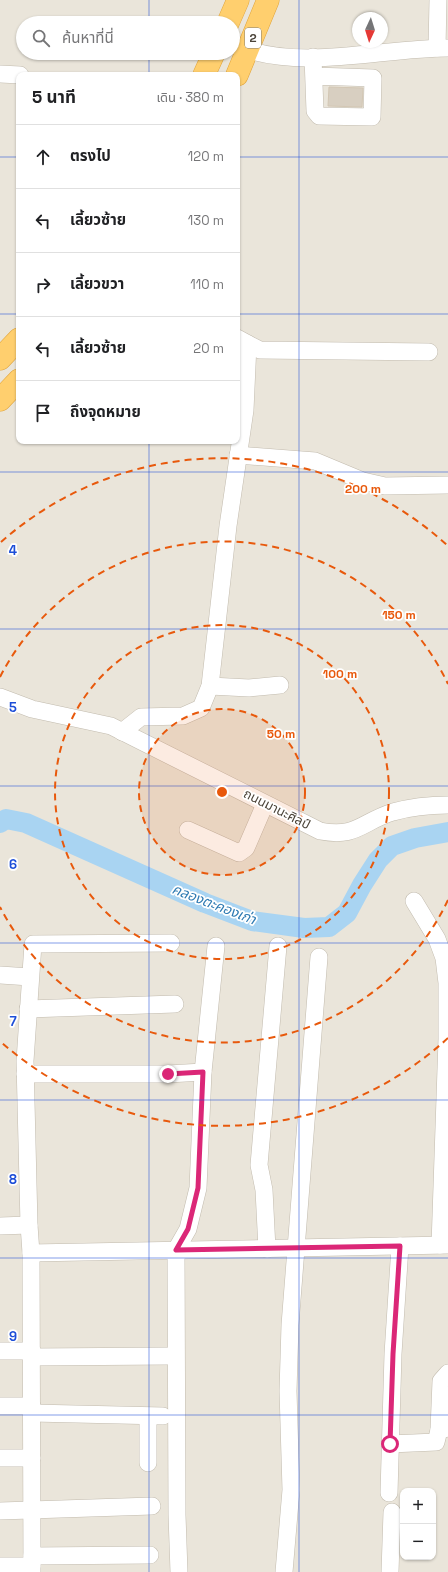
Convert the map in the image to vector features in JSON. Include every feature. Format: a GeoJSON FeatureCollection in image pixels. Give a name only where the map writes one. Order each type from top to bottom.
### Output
{"type":"FeatureCollection","features":[{"type":"Feature","properties":{"kind":"highway","name":"2"},"geometry":{"type":"LineString","coordinates":[[231,16],[238,0]]}},
{"type":"Feature","properties":{"kind":"highway","name":"2"},"geometry":{"type":"LineString","coordinates":[[238,72],[249,50],[268,0]]}},
{"type":"Feature","properties":{"kind":"highway"},"geometry":{"type":"LineString","coordinates":[[205,72],[211,60]]}},
{"type":"Feature","properties":{"kind":"highway"},"geometry":{"type":"LineString","coordinates":[[0,359],[16,342]]}},
{"type":"Feature","properties":{"kind":"highway"},"geometry":{"type":"LineString","coordinates":[[0,400],[16,383]]}},
{"type":"Feature","properties":{"kind":"street"},"geometry":{"type":"LineString","coordinates":[[249,50],[264,55],[313,57],[443,48],[438,0]]}},
{"type":"Feature","properties":{"kind":"street"},"geometry":{"type":"LineString","coordinates":[[313,57],[314,76]]}},
{"type":"Feature","properties":{"kind":"street"},"geometry":{"type":"LineString","coordinates":[[0,74],[16,75]]}},
{"type":"Feature","properties":{"kind":"street"},"geometry":{"type":"LineString","coordinates":[[240,441],[244,410],[242,341],[260,350],[429,352]]}},
{"type":"Feature","properties":{"kind":"street"},"geometry":{"type":"LineString","coordinates":[[122,732],[141,717],[183,716],[201,708],[210,686],[228,526],[240,444]]}},
{"type":"Feature","properties":{"kind":"street"},"geometry":{"type":"LineString","coordinates":[[238,456],[315,461],[362,481],[385,486],[448,485]]}},
{"type":"Feature","properties":{"kind":"street"},"geometry":{"type":"LineString","coordinates":[[210,686],[249,688],[280,685]]}},
{"type":"Feature","properties":{"kind":"street","name":"ถนนมานะศิลป์"},"geometry":{"type":"LineString","coordinates":[[0,697],[32,709],[111,726],[320,831],[335,834],[350,832],[392,813],[427,806],[448,805]]}},
{"type":"Feature","properties":{"kind":"street"},"geometry":{"type":"LineString","coordinates":[[188,830],[238,853],[246,848],[265,804]]}},
{"type":"Feature","properties":{"kind":"street"},"geometry":{"type":"LineString","coordinates":[[31,1253],[444,1245],[447,1039],[444,958],[437,939],[414,901]]}},
{"type":"Feature","properties":{"kind":"street"},"geometry":{"type":"LineString","coordinates":[[32,1565],[31,1253],[25,1074],[33,944],[171,943]]}},
{"type":"Feature","properties":{"kind":"street"},"geometry":{"type":"LineString","coordinates":[[179,1572],[177,1515],[176,1250],[188,1229],[198,1188],[203,1072],[216,946]]}},
{"type":"Feature","properties":{"kind":"street"},"geometry":{"type":"LineString","coordinates":[[268,1249],[264,1190],[259,1165],[278,946]]}},
{"type":"Feature","properties":{"kind":"street"},"geometry":{"type":"LineString","coordinates":[[284,1572],[292,1490],[288,1383],[290,1326],[319,957]]}},
{"type":"Feature","properties":{"kind":"street"},"geometry":{"type":"LineString","coordinates":[[0,975],[30,977]]}},
{"type":"Feature","properties":{"kind":"street"},"geometry":{"type":"LineString","coordinates":[[28,1009],[175,1004]]}},
{"type":"Feature","properties":{"kind":"street"},"geometry":{"type":"LineString","coordinates":[[25,1074],[168,1074],[203,1072]]}},
{"type":"Feature","properties":{"kind":"street"},"geometry":{"type":"LineString","coordinates":[[0,1226],[29,1224]]}},
{"type":"Feature","properties":{"kind":"street"},"geometry":{"type":"LineString","coordinates":[[389,1493],[393,1354],[400,1246]]}},
{"type":"Feature","properties":{"kind":"street"},"geometry":{"type":"LineString","coordinates":[[0,1351],[32,1354],[171,1356]]}},
{"type":"Feature","properties":{"kind":"street"},"geometry":{"type":"LineString","coordinates":[[390,1444],[436,1442],[444,1429],[441,1381],[448,1373]]}},
{"type":"Feature","properties":{"kind":"street"},"geometry":{"type":"LineString","coordinates":[[0,1406],[32,1410],[155,1416],[148,1463]]}},
{"type":"Feature","properties":{"kind":"street"},"geometry":{"type":"LineString","coordinates":[[0,1458],[32,1458]]}},
{"type":"Feature","properties":{"kind":"street"},"geometry":{"type":"LineString","coordinates":[[0,1511],[152,1506]]}},
{"type":"Feature","properties":{"kind":"street"},"geometry":{"type":"LineString","coordinates":[[390,1572],[392,1512]]}},
{"type":"Feature","properties":{"kind":"street"},"geometry":{"type":"LineString","coordinates":[[0,1566],[32,1565],[150,1555]]}},
{"type":"Feature","properties":{"kind":"shaded area"},"geometry":{"type":"Polygon","coordinates":[[[0,0],[448,0],[448,1572],[0,1572],[0,0]]]}},
{"type":"Feature","properties":{"kind":"building"},"geometry":{"type":"Polygon","coordinates":[[[329,87],[363,88],[362,107],[328,106],[329,87]]]}},
{"type":"Feature","properties":{"kind":"waterway","name":"คลองตะคองเก่า"},"geometry":{"type":"LineString","coordinates":[[0,823],[6,819],[26,823],[205,903],[252,921],[304,928],[329,927],[347,913],[378,860],[392,846],[415,838],[448,832]]}},
{"type":"Feature","properties":{"kind":"route"},"geometry":{"type":"LineString","coordinates":[[168,1074],[203,1072],[198,1188],[188,1229],[176,1250],[400,1246],[393,1354],[390,1444]]}}]}
